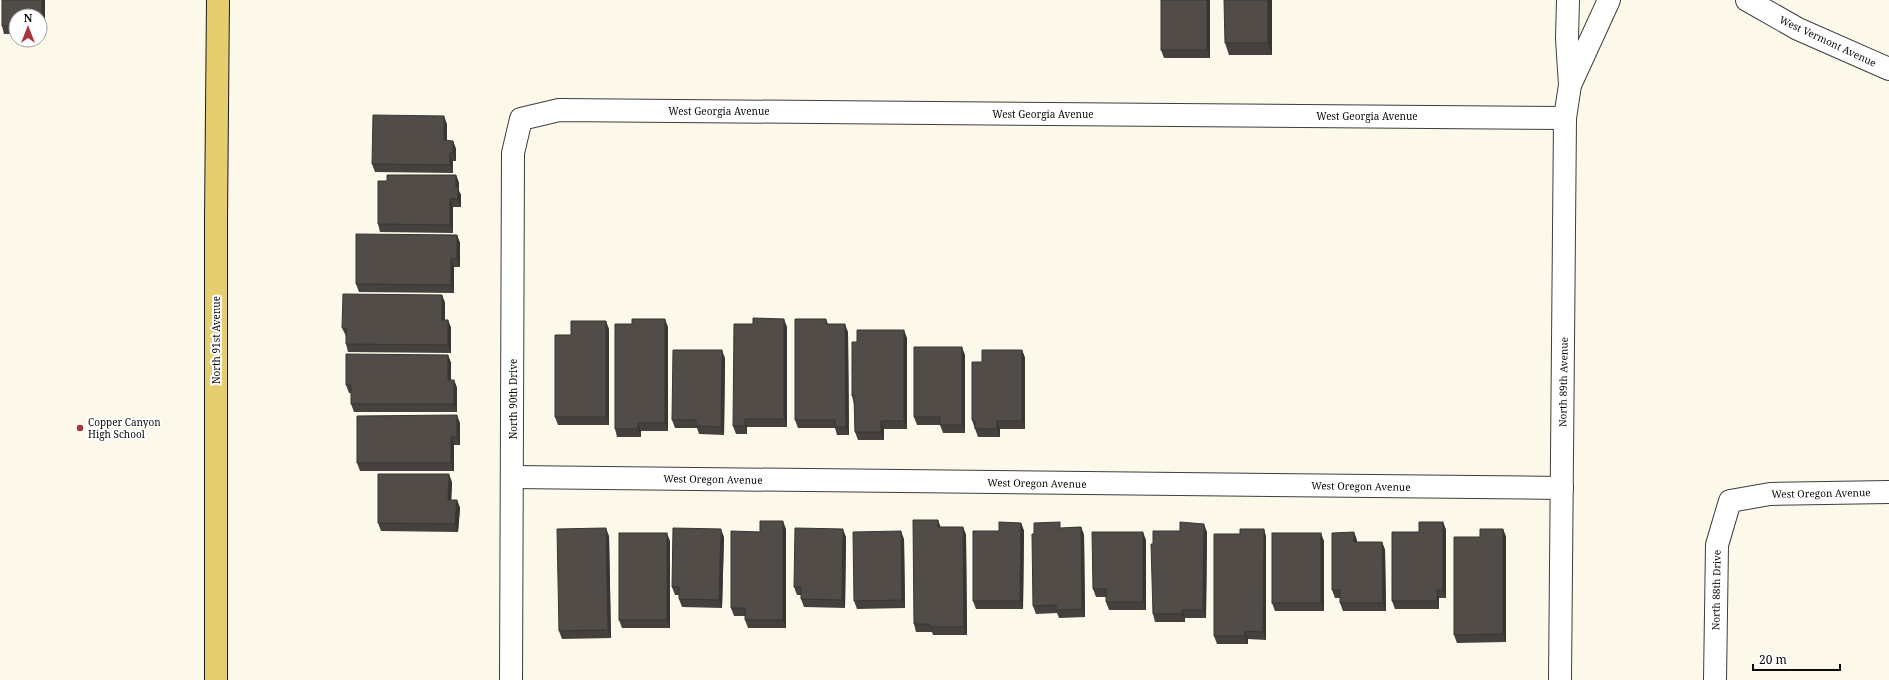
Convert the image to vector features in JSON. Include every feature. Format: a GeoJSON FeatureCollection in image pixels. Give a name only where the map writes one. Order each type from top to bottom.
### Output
{"type":"FeatureCollection","features":[{"type":"Feature","properties":{"kind":"main road","name":"North 91st Avenue"},"geometry":{"type":"LineString","coordinates":[[216,680],[216,219],[218,0]]}},
{"type":"Feature","properties":{"kind":"street","name":"North 89th Avenue"},"geometry":{"type":"LineString","coordinates":[[1560,680],[1566,118],[1570,85],[1567,39],[1568,0]]}},
{"type":"Feature","properties":{"kind":"street","name":"North 89th Avenue"},"geometry":{"type":"LineString","coordinates":[[1570,85],[1609,0]]}},
{"type":"Feature","properties":{"kind":"street","name":"West Vermont Avenue"},"geometry":{"type":"LineString","coordinates":[[1747,0],[1798,29],[1889,69]]}},
{"type":"Feature","properties":{"kind":"street","name":"West Georgia Avenue"},"geometry":{"type":"LineString","coordinates":[[521,119],[559,110],[1566,118]]}},
{"type":"Feature","properties":{"kind":"street","name":"North 90th Drive"},"geometry":{"type":"LineString","coordinates":[[511,680],[513,477],[513,153],[521,119]]}},
{"type":"Feature","properties":{"kind":"street","name":"West Oregon Avenue"},"geometry":{"type":"LineString","coordinates":[[513,477],[1562,488]]}},
{"type":"Feature","properties":{"kind":"street","name":"West Oregon Avenue"},"geometry":{"type":"LineString","coordinates":[[1730,502],[1770,494],[1889,492]]}},
{"type":"Feature","properties":{"kind":"street","name":"North 88th Drive"},"geometry":{"type":"LineString","coordinates":[[1715,680],[1717,545],[1730,502]]}},
{"type":"Feature","properties":{"kind":"building"},"geometry":{"type":"Polygon","coordinates":[[[2,0],[42,0],[42,8],[8,8],[8,26],[2,26],[2,0]]]}},
{"type":"Feature","properties":{"kind":"building"},"geometry":{"type":"Polygon","coordinates":[[[1161,0],[1207,0],[1207,50],[1161,50],[1161,0]]]}},
{"type":"Feature","properties":{"kind":"building"},"geometry":{"type":"Polygon","coordinates":[[[1224,0],[1268,0],[1268,43],[1225,43],[1224,0]]]}},
{"type":"Feature","properties":{"kind":"building"},"geometry":{"type":"Polygon","coordinates":[[[373,115],[444,116],[444,140],[453,141],[453,153],[450,153],[450,165],[372,164],[373,115]]]}},
{"type":"Feature","properties":{"kind":"building"},"geometry":{"type":"Polygon","coordinates":[[[387,175],[456,175],[458,199],[450,199],[450,225],[378,224],[378,181],[387,181],[387,175]]]}},
{"type":"Feature","properties":{"kind":"building"},"geometry":{"type":"Polygon","coordinates":[[[356,234],[457,235],[457,259],[451,259],[451,285],[356,284],[356,234]]]}},
{"type":"Feature","properties":{"kind":"building"},"geometry":{"type":"Polygon","coordinates":[[[343,294],[442,295],[442,320],[448,320],[448,345],[346,344],[346,328],[342,328],[343,294]]]}},
{"type":"Feature","properties":{"kind":"building"},"geometry":{"type":"Polygon","coordinates":[[[753,318],[784,319],[784,419],[745,419],[745,426],[733,426],[734,324],[753,324],[753,318]]]}},
{"type":"Feature","properties":{"kind":"building"},"geometry":{"type":"Polygon","coordinates":[[[632,319],[665,319],[665,423],[638,423],[638,429],[615,429],[615,324],[632,324],[632,319]]]}},
{"type":"Feature","properties":{"kind":"building"},"geometry":{"type":"Polygon","coordinates":[[[795,319],[826,319],[826,324],[845,324],[846,427],[835,427],[835,420],[795,420],[795,319]]]}},
{"type":"Feature","properties":{"kind":"building"},"geometry":{"type":"Polygon","coordinates":[[[571,321],[606,321],[606,417],[555,417],[555,335],[571,335],[571,321]]]}},
{"type":"Feature","properties":{"kind":"building"},"geometry":{"type":"Polygon","coordinates":[[[857,330],[904,330],[904,421],[881,421],[881,432],[855,432],[854,395],[852,396],[852,342],[857,342],[857,330]]]}},
{"type":"Feature","properties":{"kind":"building"},"geometry":{"type":"Polygon","coordinates":[[[914,347],[962,347],[962,425],[940,425],[940,417],[914,417],[914,347]]]}},
{"type":"Feature","properties":{"kind":"building"},"geometry":{"type":"Polygon","coordinates":[[[673,350],[722,350],[721,427],[696,426],[696,420],[672,420],[673,350]]]}},
{"type":"Feature","properties":{"kind":"building"},"geometry":{"type":"Polygon","coordinates":[[[982,350],[1022,350],[1022,421],[997,421],[997,429],[975,429],[975,421],[972,420],[972,362],[982,362],[982,350]]]}},
{"type":"Feature","properties":{"kind":"building"},"geometry":{"type":"Polygon","coordinates":[[[346,354],[448,355],[448,380],[454,380],[454,404],[351,404],[351,385],[346,385],[346,354]]]}},
{"type":"Feature","properties":{"kind":"building"},"geometry":{"type":"Polygon","coordinates":[[[457,415],[457,437],[451,437],[451,463],[357,463],[357,416],[457,415]]]}},
{"type":"Feature","properties":{"kind":"building"},"geometry":{"type":"Polygon","coordinates":[[[378,474],[449,474],[448,500],[457,500],[455,524],[378,523],[378,474]]]}},
{"type":"Feature","properties":{"kind":"building"},"geometry":{"type":"Polygon","coordinates":[[[913,520],[938,520],[938,527],[963,527],[964,627],[930,627],[930,624],[914,624],[913,520]]]}},
{"type":"Feature","properties":{"kind":"building"},"geometry":{"type":"Polygon","coordinates":[[[760,521],[783,521],[783,620],[745,620],[745,608],[731,608],[731,531],[760,532],[760,521]]]}},
{"type":"Feature","properties":{"kind":"building"},"geometry":{"type":"Polygon","coordinates":[[[999,522],[1021,523],[1020,601],[973,601],[973,531],[999,531],[999,522]]]}},
{"type":"Feature","properties":{"kind":"building"},"geometry":{"type":"Polygon","coordinates":[[[1060,522],[1060,528],[1081,527],[1082,609],[1056,610],[1056,605],[1033,606],[1032,534],[1034,534],[1034,523],[1060,522]]]}},
{"type":"Feature","properties":{"kind":"building"},"geometry":{"type":"Polygon","coordinates":[[[1180,522],[1204,524],[1203,610],[1182,610],[1182,614],[1153,614],[1151,544],[1153,544],[1153,531],[1180,531],[1180,522]]]}},
{"type":"Feature","properties":{"kind":"building"},"geometry":{"type":"Polygon","coordinates":[[[1419,522],[1443,522],[1443,590],[1437,590],[1437,601],[1392,601],[1392,532],[1419,532],[1419,522]]]}},
{"type":"Feature","properties":{"kind":"building"},"geometry":{"type":"Polygon","coordinates":[[[606,528],[608,630],[559,631],[557,529],[606,528]]]}},
{"type":"Feature","properties":{"kind":"building"},"geometry":{"type":"Polygon","coordinates":[[[673,528],[721,529],[719,600],[679,599],[679,587],[672,587],[673,528]]]}},
{"type":"Feature","properties":{"kind":"building"},"geometry":{"type":"Polygon","coordinates":[[[795,528],[843,529],[842,600],[801,599],[801,587],[794,587],[795,528]]]}},
{"type":"Feature","properties":{"kind":"building"},"geometry":{"type":"Polygon","coordinates":[[[1240,529],[1264,529],[1263,632],[1245,631],[1245,636],[1214,636],[1214,534],[1240,534],[1240,529]]]}},
{"type":"Feature","properties":{"kind":"building"},"geometry":{"type":"Polygon","coordinates":[[[1480,529],[1503,529],[1503,634],[1454,635],[1454,537],[1480,537],[1480,529]]]}},
{"type":"Feature","properties":{"kind":"building"},"geometry":{"type":"Polygon","coordinates":[[[901,531],[902,600],[854,601],[853,532],[901,531]]]}},
{"type":"Feature","properties":{"kind":"building"},"geometry":{"type":"Polygon","coordinates":[[[1092,532],[1143,532],[1143,602],[1106,602],[1106,589],[1093,589],[1092,532]]]}},
{"type":"Feature","properties":{"kind":"building"},"geometry":{"type":"Polygon","coordinates":[[[1354,532],[1354,542],[1382,542],[1383,603],[1340,603],[1340,590],[1332,590],[1332,533],[1354,532]]]}},
{"type":"Feature","properties":{"kind":"building"},"geometry":{"type":"Polygon","coordinates":[[[619,533],[667,533],[667,620],[619,620],[619,533]]]}},
{"type":"Feature","properties":{"kind":"building"},"geometry":{"type":"Polygon","coordinates":[[[1272,533],[1321,533],[1321,603],[1272,603],[1272,533]]]}},
{"type":"Feature","properties":{"kind":"place","name":"Copper Canyon High School"},"geometry":{"type":"Point","coordinates":[80,428]}}]}
